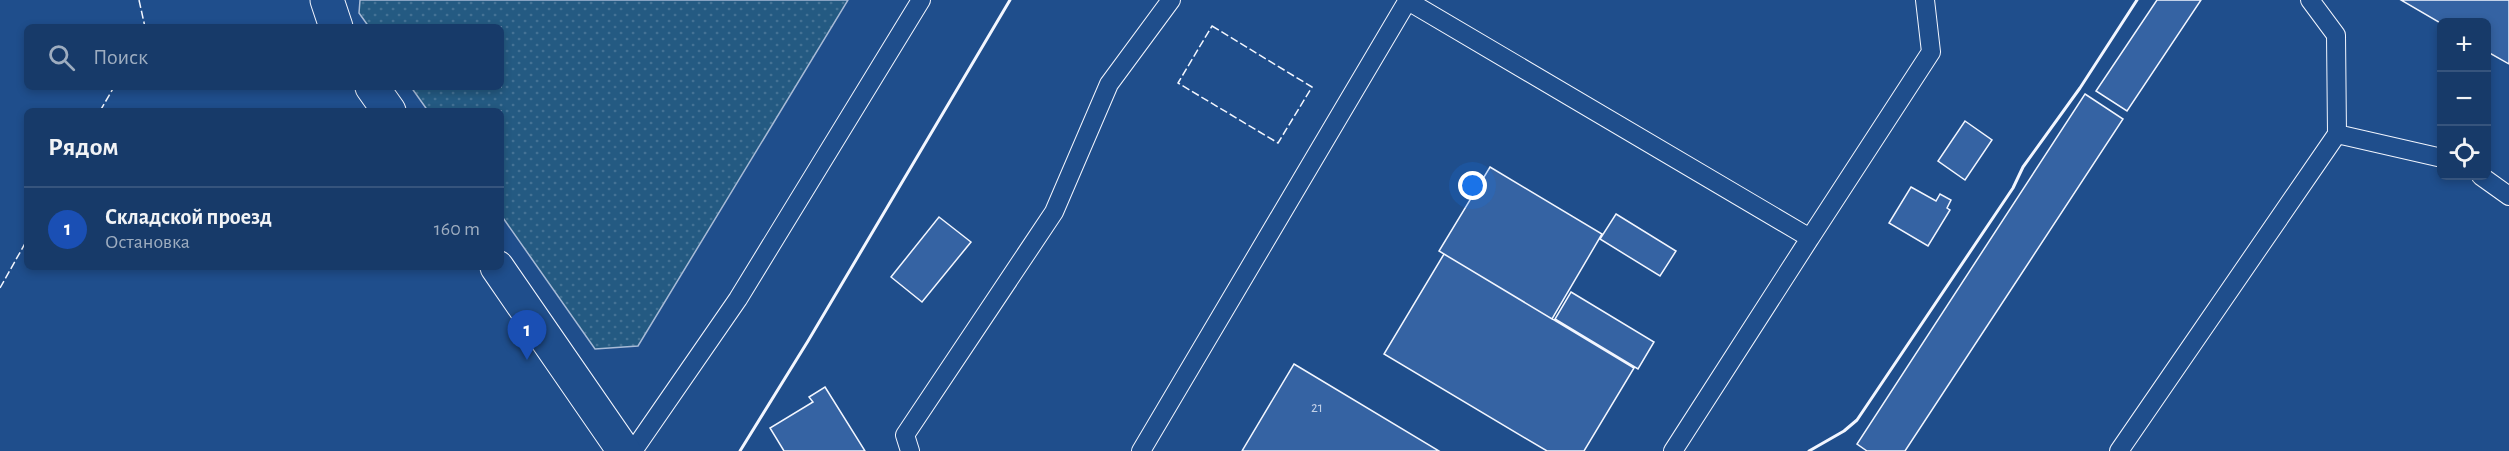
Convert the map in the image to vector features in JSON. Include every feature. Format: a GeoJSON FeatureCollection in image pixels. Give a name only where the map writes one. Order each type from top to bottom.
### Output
{"type":"FeatureCollection","features":[{"type":"Feature","properties":{"kind":"street"},"geometry":{"type":"LineString","coordinates":[[327,0],[335,24]]}},
{"type":"Feature","properties":{"kind":"street"},"geometry":{"type":"LineString","coordinates":[[374,90],[387,108]]}},
{"type":"Feature","properties":{"kind":"street"},"geometry":{"type":"LineString","coordinates":[[499,270],[624,451]]}},
{"type":"Feature","properties":{"kind":"lane"},"geometry":{"type":"LineString","coordinates":[[633,451],[738,299],[921,0]]}},
{"type":"Feature","properties":{"kind":"lane"},"geometry":{"type":"LineString","coordinates":[[910,451],[905,435],[1054,212],[1109,84],[1171,0]]}},
{"type":"Feature","properties":{"kind":"lane"},"geometry":{"type":"LineString","coordinates":[[1673,451],[1931,52],[1925,0]]}},
{"type":"Feature","properties":{"kind":"lane"},"geometry":{"type":"LineString","coordinates":[[2119,451],[2337,134],[2336,35],[2310,0]]}},
{"type":"Feature","properties":{"kind":"lane"},"geometry":{"type":"LineString","coordinates":[[1141,451],[1408,1],[1810,238]]}},
{"type":"Feature","properties":{"kind":"lane"},"geometry":{"type":"LineString","coordinates":[[2337,134],[2437,157]]}},
{"type":"Feature","properties":{"kind":"lane"},"geometry":{"type":"LineString","coordinates":[[2487,180],[2509,196]]}},
{"type":"Feature","properties":{"kind":"shaded area"},"geometry":{"type":"Polygon","coordinates":[[[360,0],[848,0],[638,346],[595,349],[504,219],[504,108],[426,108],[413,90],[504,90],[504,24],[367,24],[359,13],[360,0]]]}},
{"type":"Feature","properties":{"kind":"building"},"geometry":{"type":"Polygon","coordinates":[[[2157,0],[2201,0],[2127,111],[2096,91],[2157,0]]]}},
{"type":"Feature","properties":{"kind":"building"},"geometry":{"type":"Polygon","coordinates":[[[2401,0],[2509,0],[2509,64],[2491,54],[2491,18],[2437,18],[2437,21],[2401,0]]]}},
{"type":"Feature","properties":{"kind":"building"},"geometry":{"type":"Polygon","coordinates":[[[2085,94],[2123,119],[1905,451],[1867,451],[1857,444],[2085,94]]]}},
{"type":"Feature","properties":{"kind":"building"},"geometry":{"type":"Polygon","coordinates":[[[1965,121],[1992,140],[1965,180],[1938,161],[1965,121]]]}},
{"type":"Feature","properties":{"kind":"building"},"geometry":{"type":"Polygon","coordinates":[[[1490,167],[1602,234],[1552,319],[1439,251],[1490,167]]]}},
{"type":"Feature","properties":{"kind":"building"},"geometry":{"type":"Polygon","coordinates":[[[1911,187],[1936,201],[1940,194],[1951,200],[1947,208],[1950,210],[1928,246],[1889,223],[1911,187]]]}},
{"type":"Feature","properties":{"kind":"building"},"geometry":{"type":"Polygon","coordinates":[[[1616,214],[1676,251],[1660,276],[1600,239],[1616,214]]]}},
{"type":"Feature","properties":{"kind":"building"},"geometry":{"type":"Polygon","coordinates":[[[939,217],[971,242],[922,302],[891,277],[939,217]]]}},
{"type":"Feature","properties":{"kind":"building"},"geometry":{"type":"Polygon","coordinates":[[[1444,254],[1634,368],[1584,451],[1547,451],[1384,354],[1444,254]]]}},
{"type":"Feature","properties":{"kind":"building"},"geometry":{"type":"Polygon","coordinates":[[[1571,292],[1654,342],[1638,369],[1555,319],[1571,292]]]}},
{"type":"Feature","properties":{"kind":"building"},"geometry":{"type":"Polygon","coordinates":[[[1294,364],[1439,451],[1242,451],[1294,364]]]}},
{"type":"Feature","properties":{"kind":"building"},"geometry":{"type":"Polygon","coordinates":[[[825,387],[865,451],[784,451],[770,428],[813,402],[809,397],[825,387]]]}},
{"type":"Feature","properties":{"kind":"fence"},"geometry":{"type":"LineString","coordinates":[[139,0],[144,24]]}},
{"type":"Feature","properties":{"kind":"fence"},"geometry":{"type":"LineString","coordinates":[[1212,26],[1312,87],[1278,143],[1178,83],[1212,26]]}},
{"type":"Feature","properties":{"kind":"fence"},"geometry":{"type":"LineString","coordinates":[[102,108],[112,90]]}},
{"type":"Feature","properties":{"kind":"fence"},"geometry":{"type":"LineString","coordinates":[[0,288],[24,245]]}},
{"type":"Feature","properties":{"kind":"wall"},"geometry":{"type":"LineString","coordinates":[[740,451],[808,341],[1010,0]]}},
{"type":"Feature","properties":{"kind":"wall"},"geometry":{"type":"LineString","coordinates":[[1809,451],[1844,431],[1857,420],[2013,188],[2023,167],[2080,88],[2137,0]]}},
{"type":"Feature","properties":{"kind":"place","name":"Складской проезд"},"geometry":{"type":"Point","coordinates":[527,360]}}]}
